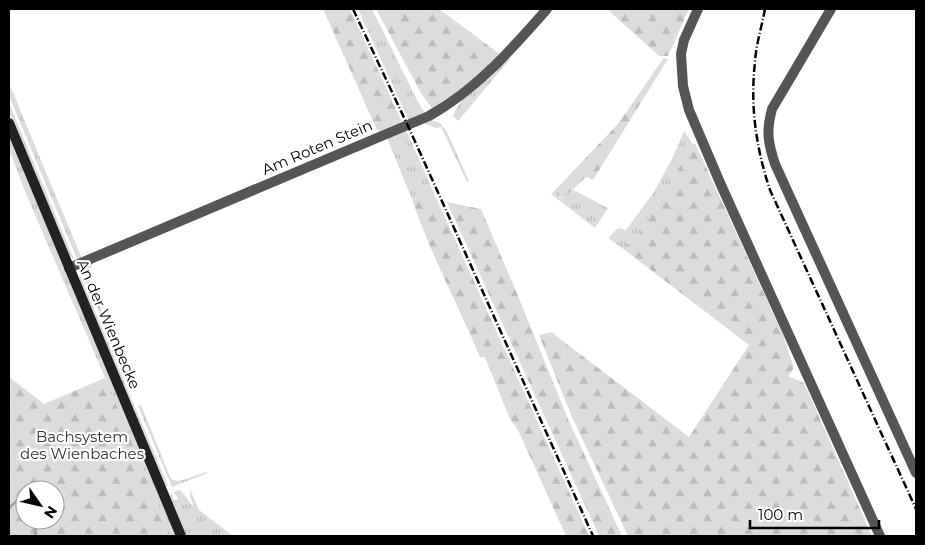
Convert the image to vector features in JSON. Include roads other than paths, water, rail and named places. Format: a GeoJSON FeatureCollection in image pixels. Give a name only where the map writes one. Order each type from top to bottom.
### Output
{"type":"FeatureCollection","features":[{"type":"Feature","properties":{"kind":"street","name":"Am Roten Stein"},"geometry":{"type":"LineString","coordinates":[[69,268],[429,116],[458,98],[495,66],[548,9]]}},
{"type":"Feature","properties":{"kind":"street"},"geometry":{"type":"LineString","coordinates":[[698,9],[684,40],[681,54],[683,86],[689,110],[721,186],[880,536]]}},
{"type":"Feature","properties":{"kind":"street"},"geometry":{"type":"LineString","coordinates":[[831,9],[772,109],[768,126],[768,138],[775,164],[916,473]]}},
{"type":"Feature","properties":{"kind":"street","name":"An der Wienbecke"},"geometry":{"type":"LineString","coordinates":[[9,123],[181,536]]}},
{"type":"Feature","properties":{"kind":"waterway"},"geometry":{"type":"LineString","coordinates":[[9,508],[15,502]]}},
{"type":"Feature","properties":{"kind":"waterway"},"geometry":{"type":"LineString","coordinates":[[35,536],[36,530]]}},
{"type":"Feature","properties":{"kind":"railway"},"geometry":{"type":"LineString","coordinates":[[353,9],[408,126],[593,536]]}},
{"type":"Feature","properties":{"kind":"railway"},"geometry":{"type":"LineString","coordinates":[[765,9],[756,55],[753,95],[755,127],[765,174],[770,190],[916,509]]}},
{"type":"Feature","properties":{"kind":"park label","name":"Bachsystem des Wienbaches"},"geometry":{"type":"Point","coordinates":[82,444]}}]}
